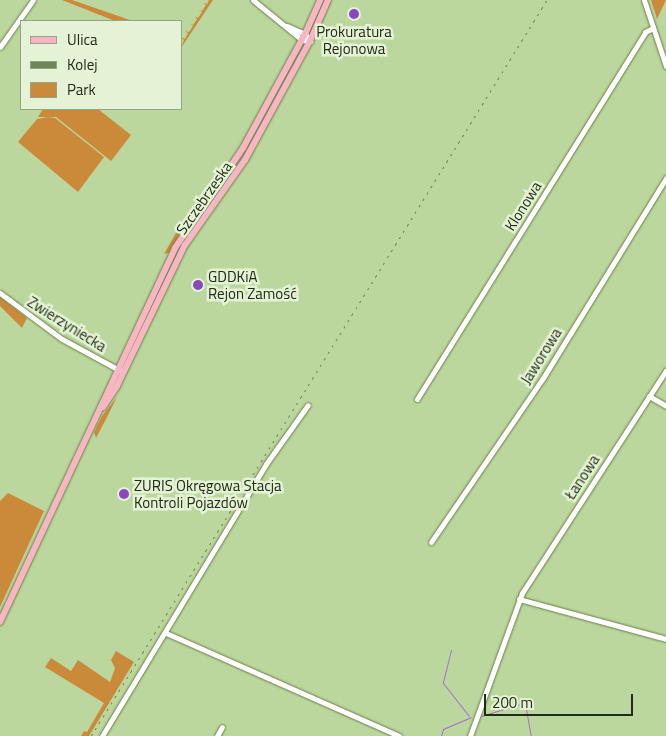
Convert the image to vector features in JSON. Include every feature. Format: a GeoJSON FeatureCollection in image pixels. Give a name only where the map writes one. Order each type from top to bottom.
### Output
{"type":"FeatureCollection","features":[{"type":"Feature","properties":{"kind":"main road","name":"Szczebrzeska"},"geometry":{"type":"LineString","coordinates":[[100,412],[116,369],[179,240],[239,156],[304,37],[320,0]]}},
{"type":"Feature","properties":{"kind":"main road","name":"Szczebrzeska"},"geometry":{"type":"LineString","coordinates":[[100,412],[123,373],[188,240],[246,160],[310,41],[328,0]]}},
{"type":"Feature","properties":{"kind":"main road"},"geometry":{"type":"LineString","coordinates":[[0,622],[100,412]]}},
{"type":"Feature","properties":{"kind":"street"},"geometry":{"type":"LineString","coordinates":[[0,47],[33,0]]}},
{"type":"Feature","properties":{"kind":"street"},"geometry":{"type":"LineString","coordinates":[[253,0],[286,26],[310,41]]}},
{"type":"Feature","properties":{"kind":"street"},"geometry":{"type":"LineString","coordinates":[[644,0],[666,66]]}},
{"type":"Feature","properties":{"kind":"street","name":"Klonowa"},"geometry":{"type":"LineString","coordinates":[[417,400],[645,32],[653,28]]}},
{"type":"Feature","properties":{"kind":"street","name":"Jaworowa"},"geometry":{"type":"LineString","coordinates":[[431,542],[543,378],[666,178]]}},
{"type":"Feature","properties":{"kind":"street","name":"Zwierzyniecka"},"geometry":{"type":"LineString","coordinates":[[0,294],[62,339],[123,373]]}},
{"type":"Feature","properties":{"kind":"street","name":"Łanowa"},"geometry":{"type":"LineString","coordinates":[[470,736],[519,599],[666,370]]}},
{"type":"Feature","properties":{"kind":"street"},"geometry":{"type":"LineString","coordinates":[[649,396],[666,406]]}},
{"type":"Feature","properties":{"kind":"street"},"geometry":{"type":"LineString","coordinates":[[102,736],[166,633],[266,464],[308,405]]}},
{"type":"Feature","properties":{"kind":"street"},"geometry":{"type":"LineString","coordinates":[[519,599],[666,639]]}},
{"type":"Feature","properties":{"kind":"street"},"geometry":{"type":"LineString","coordinates":[[166,633],[399,736]]}},
{"type":"Feature","properties":{"kind":"street"},"geometry":{"type":"LineString","coordinates":[[217,736],[222,726]]}},
{"type":"Feature","properties":{"kind":"green space"},"geometry":{"type":"Polygon","coordinates":[[[62,0],[72,0],[130,20],[112,20],[62,0]]]}},
{"type":"Feature","properties":{"kind":"green space"},"geometry":{"type":"Polygon","coordinates":[[[209,0],[213,0],[182,46],[184,40],[182,38],[185,39],[188,33],[185,31],[189,32],[193,26],[190,23],[193,25],[197,19],[195,16],[198,18],[202,12],[199,10],[202,11],[206,5],[203,3],[207,4],[209,0]]]}},
{"type":"Feature","properties":{"kind":"green space"},"geometry":{"type":"Polygon","coordinates":[[[651,0],[666,0],[657,19],[651,0]]]}},
{"type":"Feature","properties":{"kind":"green space"},"geometry":{"type":"Polygon","coordinates":[[[42,110],[99,110],[131,135],[111,161],[56,117],[38,117],[42,110]]]}},
{"type":"Feature","properties":{"kind":"green space"},"geometry":{"type":"Polygon","coordinates":[[[55,118],[104,157],[78,192],[18,142],[37,119],[55,118]]]}},
{"type":"Feature","properties":{"kind":"green space"},"geometry":{"type":"Polygon","coordinates":[[[208,188],[169,253],[164,254],[181,224],[208,188]]]}},
{"type":"Feature","properties":{"kind":"green space"},"geometry":{"type":"Polygon","coordinates":[[[0,297],[27,318],[22,328],[0,306],[0,297]]]}},
{"type":"Feature","properties":{"kind":"green space"},"geometry":{"type":"Polygon","coordinates":[[[117,397],[96,438],[94,432],[102,416],[117,397]]]}},
{"type":"Feature","properties":{"kind":"green space"},"geometry":{"type":"Polygon","coordinates":[[[8,493],[44,511],[0,607],[0,501],[8,493]]]}},
{"type":"Feature","properties":{"kind":"green space"},"geometry":{"type":"Polygon","coordinates":[[[116,651],[134,662],[89,736],[81,736],[84,731],[87,732],[104,703],[45,667],[51,658],[71,671],[78,660],[110,682],[115,668],[111,660],[116,651]]]}},
{"type":"Feature","properties":{"kind":"waterway"},"geometry":{"type":"LineString","coordinates":[[451,650],[443,683],[469,716]]}},
{"type":"Feature","properties":{"kind":"waterway"},"geometry":{"type":"LineString","coordinates":[[481,716],[520,704],[526,709],[531,736]]}},
{"type":"Feature","properties":{"kind":"waterway"},"geometry":{"type":"LineString","coordinates":[[441,736],[443,729],[471,717]]}},
{"type":"Feature","properties":{"kind":"railway"},"geometry":{"type":"LineString","coordinates":[[91,736],[547,0]]}},
{"type":"Feature","properties":{"kind":"place","name":"Prokuratura Rejonowa"},"geometry":{"type":"Point","coordinates":[354,14]}},
{"type":"Feature","properties":{"kind":"place","name":"GDDKiA Rejon Zamość"},"geometry":{"type":"Point","coordinates":[198,285]}},
{"type":"Feature","properties":{"kind":"place","name":"ZURIS Okręgowa Stacja Kontroli Pojazdów"},"geometry":{"type":"Point","coordinates":[124,494]}}]}
